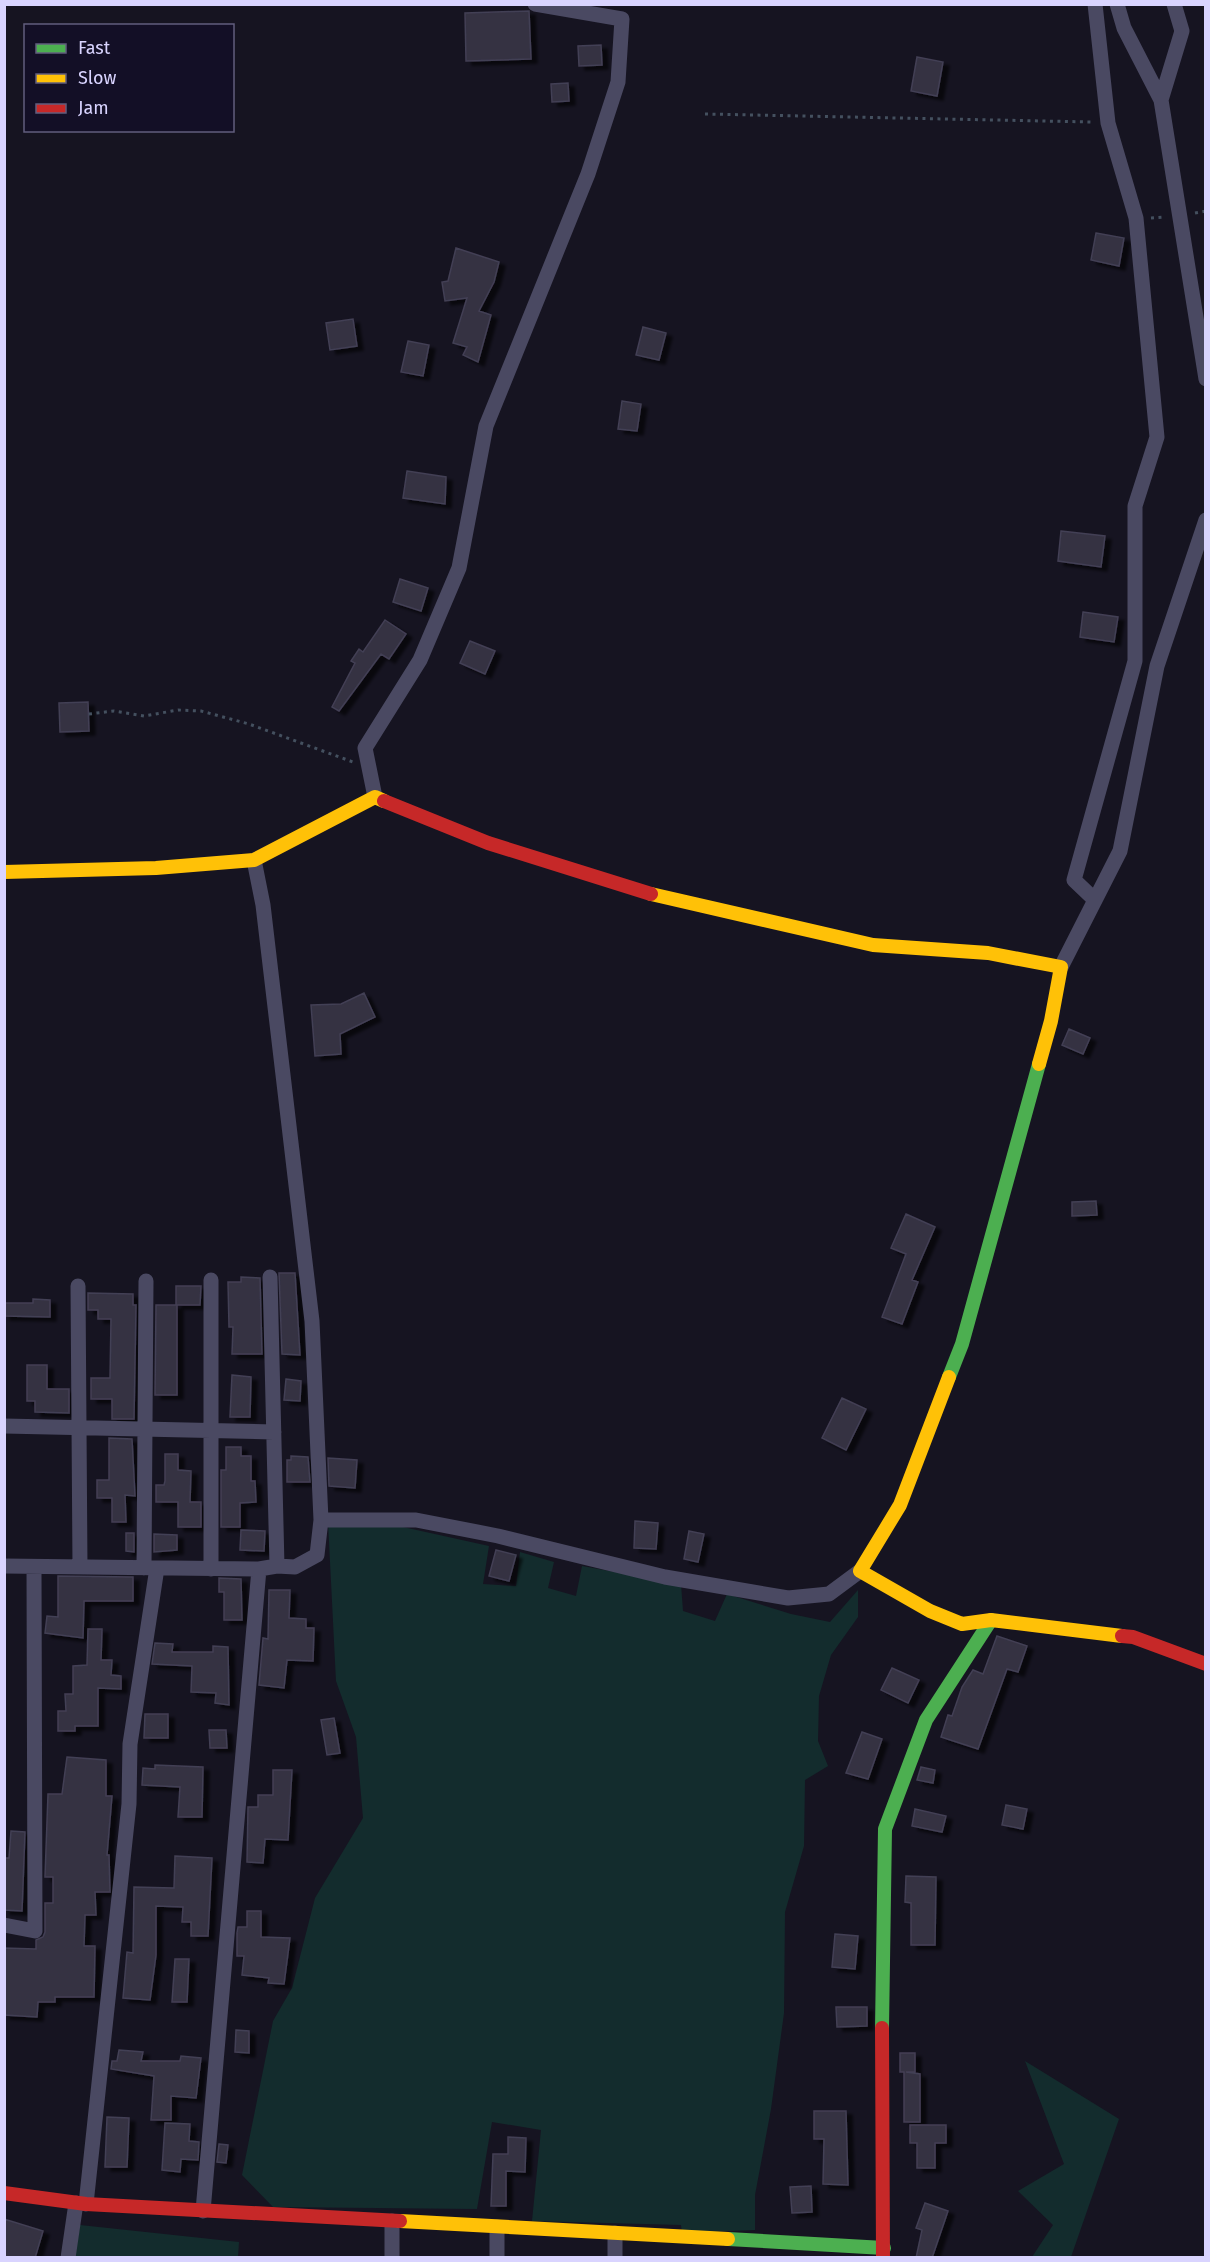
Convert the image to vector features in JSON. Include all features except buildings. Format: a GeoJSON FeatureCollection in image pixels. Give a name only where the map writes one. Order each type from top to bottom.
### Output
{"type":"FeatureCollection","features":[{"type":"Feature","properties":{"kind":"street"},"geometry":{"type":"LineString","coordinates":[[375,797],[366,748],[420,660],[459,568],[486,426],[588,174],[618,82],[622,19],[535,4]]}},
{"type":"Feature","properties":{"kind":"street"},"geometry":{"type":"LineString","coordinates":[[1095,4],[1108,123],[1136,218],[1157,437],[1135,506],[1135,662],[1074,879],[1095,900]]}},
{"type":"Feature","properties":{"kind":"street"},"geometry":{"type":"LineString","coordinates":[[1117,4],[1124,28],[1161,100],[1206,379]]}},
{"type":"Feature","properties":{"kind":"street"},"geometry":{"type":"LineString","coordinates":[[1161,100],[1182,31],[1174,4]]}},
{"type":"Feature","properties":{"kind":"street"},"geometry":{"type":"LineString","coordinates":[[321,1520],[416,1520],[498,1536],[665,1577],[788,1598],[829,1594],[860,1571],[900,1505],[962,1344],[1051,1021],[1061,967],[1120,851],[1157,666],[1206,520]]}},
{"type":"Feature","properties":{"kind":"street"},"geometry":{"type":"LineString","coordinates":[[4,872],[156,868],[254,860],[375,797],[488,843],[653,895],[873,945],[988,953],[1061,967]]}},
{"type":"Feature","properties":{"kind":"street"},"geometry":{"type":"LineString","coordinates":[[4,1566],[259,1569],[277,1566],[296,1567],[317,1555],[321,1520],[312,1321],[263,905],[254,860]]}},
{"type":"Feature","properties":{"kind":"street"},"geometry":{"type":"LineString","coordinates":[[270,1277],[277,1566]]}},
{"type":"Feature","properties":{"kind":"street"},"geometry":{"type":"LineString","coordinates":[[211,1280],[211,1569]]}},
{"type":"Feature","properties":{"kind":"street"},"geometry":{"type":"LineString","coordinates":[[68,2258],[81,2204],[129,1804],[130,1744],[151,1568],[146,1429],[146,1281]]}},
{"type":"Feature","properties":{"kind":"street"},"geometry":{"type":"LineString","coordinates":[[78,1286],[80,1567]]}},
{"type":"Feature","properties":{"kind":"street"},"geometry":{"type":"LineString","coordinates":[[4,1426],[274,1432]]}},
{"type":"Feature","properties":{"kind":"street"},"geometry":{"type":"LineString","coordinates":[[4,1925],[35,1931],[34,1567]]}},
{"type":"Feature","properties":{"kind":"street"},"geometry":{"type":"LineString","coordinates":[[203,2211],[259,1569]]}},
{"type":"Feature","properties":{"kind":"street"},"geometry":{"type":"LineString","coordinates":[[860,1571],[930,1611],[962,1624],[991,1620],[1133,1637],[1206,1664]]}},
{"type":"Feature","properties":{"kind":"street"},"geometry":{"type":"LineString","coordinates":[[4,2193],[81,2204],[615,2234],[884,2253],[882,1981],[885,1829],[926,1720],[991,1620]]}},
{"type":"Feature","properties":{"kind":"street"},"geometry":{"type":"LineString","coordinates":[[392,2221],[392,2258]]}},
{"type":"Feature","properties":{"kind":"street"},"geometry":{"type":"LineString","coordinates":[[497,2227],[497,2258]]}},
{"type":"Feature","properties":{"kind":"street"},"geometry":{"type":"LineString","coordinates":[[615,2234],[615,2258]]}},
{"type":"Feature","properties":{"kind":"path"},"geometry":{"type":"LineString","coordinates":[[705,114],[1108,123]]}},
{"type":"Feature","properties":{"kind":"path"},"geometry":{"type":"LineString","coordinates":[[89,714],[114,711],[144,716],[178,710],[201,711],[249,724],[369,767]]}},
{"type":"Feature","properties":{"kind":"green space"},"geometry":{"type":"Polygon","coordinates":[[[328,1522],[385,1523],[489,1546],[483,1584],[516,1586],[520,1552],[554,1562],[548,1588],[576,1596],[582,1566],[681,1584],[683,1611],[715,1621],[727,1594],[791,1614],[830,1622],[858,1590],[858,1617],[831,1655],[819,1696],[818,1741],[828,1766],[805,1780],[804,1846],[785,1912],[784,2013],[771,2109],[755,2195],[755,2230],[682,2233],[681,2225],[532,2221],[541,2130],[492,2122],[477,2209],[273,2207],[242,2175],[273,2021],[292,1988],[315,1898],[363,1818],[356,1737],[336,1681],[328,1522]]]}},
{"type":"Feature","properties":{"kind":"green space"},"geometry":{"type":"Polygon","coordinates":[[[1025,2061],[1119,2119],[1071,2257],[1032,2257],[1053,2225],[1018,2191],[1064,2164],[1025,2061]]]}},
{"type":"Feature","properties":{"kind":"green space"},"geometry":{"type":"Polygon","coordinates":[[[80,2225],[239,2242],[238,2257],[75,2258],[80,2225]]]}},
{"type":"Feature","properties":{"kind":"traffic: fast"},"geometry":{"type":"LineString","coordinates":[[949,1377],[962,1344],[1039,1064]]}},
{"type":"Feature","properties":{"kind":"traffic: fast"},"geometry":{"type":"LineString","coordinates":[[882,2028],[885,1829],[926,1720],[991,1620]]}},
{"type":"Feature","properties":{"kind":"traffic: fast"},"geometry":{"type":"LineString","coordinates":[[728,2239],[884,2248]]}},
{"type":"Feature","properties":{"kind":"traffic: slow"},"geometry":{"type":"LineString","coordinates":[[4,872],[156,868],[254,860],[375,797],[384,801]]}},
{"type":"Feature","properties":{"kind":"traffic: slow"},"geometry":{"type":"LineString","coordinates":[[651,894],[873,945],[988,953],[1061,967],[1051,1021],[1039,1064]]}},
{"type":"Feature","properties":{"kind":"traffic: slow"},"geometry":{"type":"LineString","coordinates":[[949,1377],[900,1505],[860,1571],[930,1611],[962,1624],[991,1620],[1122,1636]]}},
{"type":"Feature","properties":{"kind":"traffic: slow"},"geometry":{"type":"LineString","coordinates":[[400,2221],[728,2239]]}},
{"type":"Feature","properties":{"kind":"traffic: jam"},"geometry":{"type":"LineString","coordinates":[[384,801],[488,843],[651,894]]}},
{"type":"Feature","properties":{"kind":"traffic: jam"},"geometry":{"type":"LineString","coordinates":[[1122,1636],[1133,1637],[1206,1664]]}},
{"type":"Feature","properties":{"kind":"traffic: jam"},"geometry":{"type":"LineString","coordinates":[[882,2028],[883,2258]]}},
{"type":"Feature","properties":{"kind":"traffic: jam"},"geometry":{"type":"LineString","coordinates":[[4,2193],[86,2204],[400,2221]]}}]}
